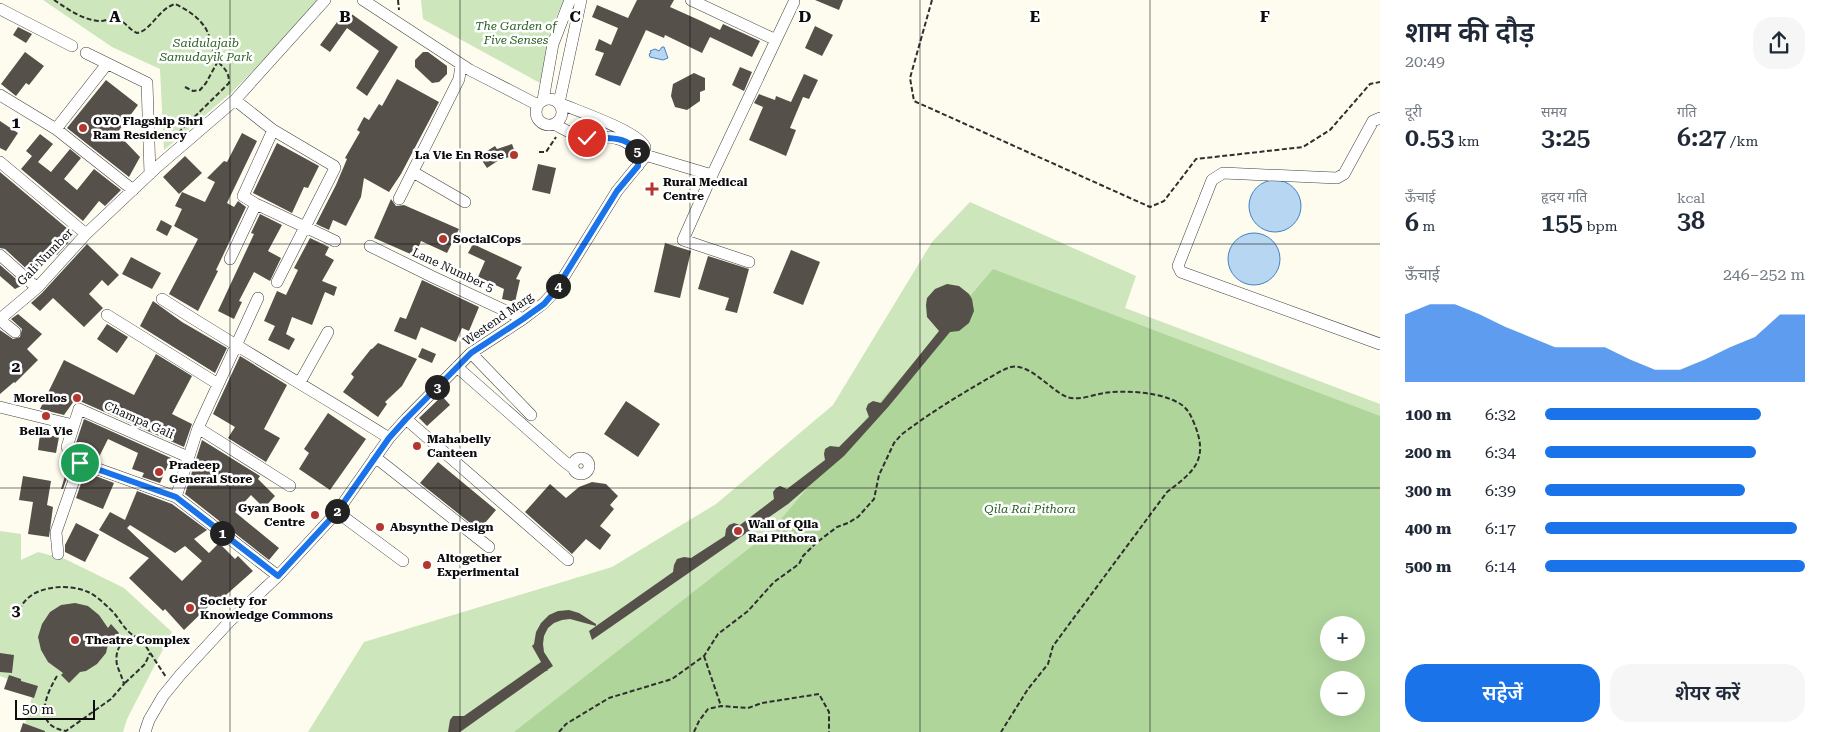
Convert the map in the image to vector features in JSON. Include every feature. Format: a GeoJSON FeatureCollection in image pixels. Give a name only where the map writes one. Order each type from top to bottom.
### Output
{"type":"FeatureCollection","features":[{"type":"Feature","properties":{"kind":"street","name":"Gali Number"},"geometry":{"type":"LineString","coordinates":[[0,319],[37,288],[86,234],[150,174],[234,100],[325,0]]}},
{"type":"Feature","properties":{"kind":"street"},"geometry":{"type":"LineString","coordinates":[[363,0],[461,65],[541,102],[552,99],[559,104],[623,130],[643,143],[645,154],[712,175]]}},
{"type":"Feature","properties":{"kind":"street"},"geometry":{"type":"LineString","coordinates":[[570,0],[553,44],[541,102],[536,110],[539,120],[558,126],[578,136],[587,138],[608,137],[630,144],[638,154],[638,166]]}},
{"type":"Feature","properties":{"kind":"street"},"geometry":{"type":"LineString","coordinates":[[558,126],[562,113],[559,104],[581,0]]}},
{"type":"Feature","properties":{"kind":"street"},"geometry":{"type":"LineString","coordinates":[[691,0],[776,40]]}},
{"type":"Feature","properties":{"kind":"street"},"geometry":{"type":"LineString","coordinates":[[749,262],[682,240],[794,2]]}},
{"type":"Feature","properties":{"kind":"street"},"geometry":{"type":"LineString","coordinates":[[0,9],[72,46]]}},
{"type":"Feature","properties":{"kind":"street"},"geometry":{"type":"LineString","coordinates":[[86,53],[148,83],[150,174]]}},
{"type":"Feature","properties":{"kind":"street"},"geometry":{"type":"LineString","coordinates":[[56,129],[107,64]]}},
{"type":"Feature","properties":{"kind":"street"},"geometry":{"type":"LineString","coordinates":[[400,199],[459,79],[461,65]]}},
{"type":"Feature","properties":{"kind":"street"},"geometry":{"type":"LineString","coordinates":[[0,94],[56,129],[133,190]]}},
{"type":"Feature","properties":{"kind":"street"},"geometry":{"type":"LineString","coordinates":[[234,100],[273,130],[334,166],[277,282]]}},
{"type":"Feature","properties":{"kind":"street"},"geometry":{"type":"LineString","coordinates":[[1380,118],[1373,121],[1344,174],[1338,178],[1223,173],[1217,176],[1212,180],[1178,266],[1181,272],[1380,344]]}},
{"type":"Feature","properties":{"kind":"street"},"geometry":{"type":"LineString","coordinates":[[273,130],[243,196],[335,241]]}},
{"type":"Feature","properties":{"kind":"street","name":"Westend Marg"},"geometry":{"type":"LineString","coordinates":[[145,732],[149,720],[172,685],[229,622],[278,576],[337,512],[389,438],[406,419],[471,353],[544,304],[555,291],[617,191],[638,166],[645,154]]}},
{"type":"Feature","properties":{"kind":"street"},"geometry":{"type":"LineString","coordinates":[[0,162],[86,234]]}},
{"type":"Feature","properties":{"kind":"street"},"geometry":{"type":"LineString","coordinates":[[413,172],[465,202]]}},
{"type":"Feature","properties":{"kind":"street"},"geometry":{"type":"LineString","coordinates":[[230,259],[256,204]]}},
{"type":"Feature","properties":{"kind":"street","name":"Lane Number 5"},"geometry":{"type":"LineString","coordinates":[[370,246],[433,278],[523,319]]}},
{"type":"Feature","properties":{"kind":"street"},"geometry":{"type":"LineString","coordinates":[[0,255],[37,288]]}},
{"type":"Feature","properties":{"kind":"street"},"geometry":{"type":"LineString","coordinates":[[176,497],[198,428],[258,298]]}},
{"type":"Feature","properties":{"kind":"street"},"geometry":{"type":"LineString","coordinates":[[162,299],[389,438]]}},
{"type":"Feature","properties":{"kind":"street"},"geometry":{"type":"LineString","coordinates":[[107,314],[218,384]]}},
{"type":"Feature","properties":{"kind":"street"},"geometry":{"type":"LineString","coordinates":[[0,319],[14,332]]}},
{"type":"Feature","properties":{"kind":"street"},"geometry":{"type":"LineString","coordinates":[[300,382],[328,332]]}},
{"type":"Feature","properties":{"kind":"street"},"geometry":{"type":"LineString","coordinates":[[471,353],[531,415]]}},
{"type":"Feature","properties":{"kind":"street"},"geometry":{"type":"LineString","coordinates":[[457,367],[573,468]]}},
{"type":"Feature","properties":{"kind":"street"},"geometry":{"type":"LineString","coordinates":[[0,407],[73,426],[67,447],[73,460],[176,497],[278,576]]}},
{"type":"Feature","properties":{"kind":"street","name":"Champa Gali"},"geometry":{"type":"LineString","coordinates":[[73,426],[79,409],[188,457]]}},
{"type":"Feature","properties":{"kind":"street"},"geometry":{"type":"LineString","coordinates":[[406,419],[568,560]]}},
{"type":"Feature","properties":{"kind":"street"},"geometry":{"type":"LineString","coordinates":[[198,428],[290,486]]}},
{"type":"Feature","properties":{"kind":"street"},"geometry":{"type":"LineString","coordinates":[[375,457],[489,547]]}},
{"type":"Feature","properties":{"kind":"street"},"geometry":{"type":"LineString","coordinates":[[58,554],[56,532],[80,463]]}},
{"type":"Feature","properties":{"kind":"street"},"geometry":{"type":"LineString","coordinates":[[337,512],[403,561]]}},
{"type":"Feature","properties":{"kind":"path"},"geometry":{"type":"LineString","coordinates":[[54,0],[84,18],[106,21],[114,18],[122,21],[131,31],[137,33],[146,29],[168,6],[175,4],[195,16],[206,28],[218,61],[225,68],[229,76],[229,83],[179,132]]}},
{"type":"Feature","properties":{"kind":"path"},"geometry":{"type":"LineString","coordinates":[[932,0],[910,78],[914,101],[1150,207],[1164,201],[1196,159],[1303,147],[1330,130],[1370,84],[1380,82]]}},
{"type":"Feature","properties":{"kind":"path"},"geometry":{"type":"LineString","coordinates":[[185,87],[192,91],[200,90],[218,61]]}},
{"type":"Feature","properties":{"kind":"path"},"geometry":{"type":"LineString","coordinates":[[540,152],[546,152],[558,126]]}},
{"type":"Feature","properties":{"kind":"path"},"geometry":{"type":"LineString","coordinates":[[559,732],[566,724],[610,698],[672,679],[704,656],[718,634],[748,611],[774,582],[799,564],[816,543],[837,527],[858,517],[874,499],[879,475],[894,443],[901,435],[959,395],[1002,371],[1009,368],[1023,368],[1067,396],[1078,398],[1104,393],[1125,392],[1154,395],[1177,402],[1189,412],[1200,438],[1200,457],[1191,472],[1179,484],[1167,492],[1087,599],[1053,646],[1048,664],[1028,689],[1001,732]]}},
{"type":"Feature","properties":{"kind":"path"},"geometry":{"type":"LineString","coordinates":[[19,610],[26,600],[37,592],[54,587],[72,588],[89,592],[111,609],[127,632],[138,638],[160,644],[167,644],[171,640]]}},
{"type":"Feature","properties":{"kind":"path"},"geometry":{"type":"LineString","coordinates":[[124,684],[117,664],[117,652],[122,643],[129,638],[138,638]]}},
{"type":"Feature","properties":{"kind":"path"},"geometry":{"type":"LineString","coordinates":[[138,638],[172,685]]}},
{"type":"Feature","properties":{"kind":"path"},"geometry":{"type":"LineString","coordinates":[[57,676],[45,703],[45,715],[49,725],[56,730],[66,731],[111,699],[145,664],[150,653]]}},
{"type":"Feature","properties":{"kind":"path"},"geometry":{"type":"LineString","coordinates":[[704,656],[721,706]]}},
{"type":"Feature","properties":{"kind":"path"},"geometry":{"type":"LineString","coordinates":[[694,732],[708,709],[721,706],[748,708],[762,703],[820,694],[828,712],[830,732]]}},
{"type":"Feature","properties":{"kind":"green space","name":"Saidulajaib Samudayik Park"},"geometry":{"type":"Polygon","coordinates":[[[43,0],[322,0],[232,92],[164,150],[160,69],[112,47],[43,0]]]}},
{"type":"Feature","properties":{"kind":"green space","name":"The Garden of Five Senses"},"geometry":{"type":"Polygon","coordinates":[[[421,0],[564,0],[551,28],[540,83],[423,19],[421,0]]]}},
{"type":"Feature","properties":{"kind":"green space","name":"Qila Rai Pithora"},"geometry":{"type":"Polygon","coordinates":[[[970,202],[1136,276],[1125,308],[1380,404],[1380,732],[308,732],[364,642],[612,567],[716,504],[833,405],[932,242],[970,202]]]}},
{"type":"Feature","properties":{"kind":"green space","name":"Qila Rai Pithora"},"geometry":{"type":"Polygon","coordinates":[[[993,269],[1380,416],[1380,732],[514,732],[770,532],[993,269]]]}},
{"type":"Feature","properties":{"kind":"green space"},"geometry":{"type":"Polygon","coordinates":[[[0,531],[21,534],[21,560],[38,552],[65,559],[124,588],[172,632],[127,719],[123,732],[23,732],[34,689],[0,676],[0,531]]]}},
{"type":"Feature","properties":{"kind":"water"},"geometry":{"type":"Polygon","coordinates":[[[664,47],[668,58],[663,60],[650,57],[650,51],[655,49],[659,51],[664,47]]]}},
{"type":"Feature","properties":{"kind":"water"},"geometry":{"type":"Polygon","coordinates":[[[1270,180],[1280,180],[1289,184],[1297,192],[1301,206],[1297,220],[1289,228],[1280,232],[1270,232],[1261,228],[1253,220],[1249,211],[1249,201],[1253,192],[1261,184],[1270,180]]]}},
{"type":"Feature","properties":{"kind":"water"},"geometry":{"type":"Polygon","coordinates":[[[1254,233],[1268,237],[1276,245],[1280,259],[1276,273],[1268,281],[1254,285],[1240,281],[1232,273],[1228,259],[1232,245],[1240,237],[1254,233]]]}},
{"type":"Feature","properties":{"kind":"building"},"geometry":{"type":"Polygon","coordinates":[[[637,0],[674,0],[670,7],[720,30],[723,24],[760,41],[752,57],[710,37],[702,53],[665,35],[664,38],[646,30],[620,86],[595,75],[604,53],[595,50],[599,39],[611,45],[618,28],[592,17],[597,5],[628,18],[637,0]]]}},
{"type":"Feature","properties":{"kind":"building"},"geometry":{"type":"Polygon","coordinates":[[[815,0],[843,0],[839,10],[815,0]]]}},
{"type":"Feature","properties":{"kind":"building"},"geometry":{"type":"Polygon","coordinates":[[[346,10],[398,47],[367,96],[356,88],[379,51],[347,28],[330,52],[320,45],[346,10]]]}},
{"type":"Feature","properties":{"kind":"building"},"geometry":{"type":"Polygon","coordinates":[[[815,26],[833,35],[822,56],[805,48],[815,26]]]}},
{"type":"Feature","properties":{"kind":"building"},"geometry":{"type":"Polygon","coordinates":[[[18,27],[32,34],[26,43],[13,35],[18,27]]]}},
{"type":"Feature","properties":{"kind":"building"},"geometry":{"type":"Polygon","coordinates":[[[25,52],[44,66],[29,85],[26,83],[16,96],[1,84],[25,52]]]}},
{"type":"Feature","properties":{"kind":"building"},"geometry":{"type":"Polygon","coordinates":[[[423,52],[428,52],[447,66],[447,74],[439,82],[432,83],[415,67],[415,60],[423,52]]]}},
{"type":"Feature","properties":{"kind":"building"},"geometry":{"type":"Polygon","coordinates":[[[740,67],[752,72],[744,91],[732,85],[740,67]]]}},
{"type":"Feature","properties":{"kind":"building"},"geometry":{"type":"Polygon","coordinates":[[[694,73],[705,78],[705,90],[700,92],[700,101],[687,110],[675,107],[671,96],[673,84],[694,73]]]}},
{"type":"Feature","properties":{"kind":"building"},"geometry":{"type":"Polygon","coordinates":[[[804,74],[818,80],[809,99],[803,97],[790,128],[796,130],[786,156],[749,140],[763,107],[754,103],[759,94],[775,100],[776,96],[791,102],[804,74]]]}},
{"type":"Feature","properties":{"kind":"building"},"geometry":{"type":"Polygon","coordinates":[[[397,79],[439,102],[401,174],[389,192],[364,178],[361,197],[346,226],[333,220],[329,230],[316,224],[336,185],[347,159],[345,158],[360,132],[357,130],[364,117],[369,120],[379,104],[382,106],[397,79]]]}},
{"type":"Feature","properties":{"kind":"building"},"geometry":{"type":"Polygon","coordinates":[[[106,80],[138,105],[117,133],[140,157],[129,177],[67,128],[106,80]]]}},
{"type":"Feature","properties":{"kind":"building"},"geometry":{"type":"Polygon","coordinates":[[[0,121],[18,133],[6,151],[0,148],[0,121]]]}},
{"type":"Feature","properties":{"kind":"building"},"geometry":{"type":"Polygon","coordinates":[[[242,133],[257,141],[227,203],[234,207],[238,201],[246,207],[198,311],[169,294],[198,239],[174,226],[182,209],[175,206],[182,192],[205,202],[215,182],[207,178],[224,161],[227,162],[242,133]]]}},
{"type":"Feature","properties":{"kind":"building"},"geometry":{"type":"Polygon","coordinates":[[[40,134],[53,144],[38,162],[51,172],[70,149],[81,158],[64,179],[77,190],[94,169],[121,190],[105,206],[99,201],[83,221],[21,169],[32,156],[26,151],[40,134]]]}},
{"type":"Feature","properties":{"kind":"building"},"geometry":{"type":"Polygon","coordinates":[[[277,143],[319,166],[308,188],[304,187],[292,213],[253,193],[277,143]]]}},
{"type":"Feature","properties":{"kind":"building"},"geometry":{"type":"Polygon","coordinates":[[[512,144],[516,155],[499,160],[487,168],[479,156],[495,146],[497,149],[512,144]]]}},
{"type":"Feature","properties":{"kind":"building"},"geometry":{"type":"Polygon","coordinates":[[[185,156],[202,173],[179,194],[163,177],[185,156]]]}},
{"type":"Feature","properties":{"kind":"building"},"geometry":{"type":"Polygon","coordinates":[[[538,164],[556,168],[550,194],[532,190],[538,164]]]}},
{"type":"Feature","properties":{"kind":"building"},"geometry":{"type":"Polygon","coordinates":[[[0,172],[75,235],[57,255],[52,251],[32,274],[5,249],[0,248],[0,172]]]}},
{"type":"Feature","properties":{"kind":"building"},"geometry":{"type":"Polygon","coordinates":[[[391,199],[396,206],[404,205],[459,229],[447,253],[421,241],[415,256],[374,238],[391,199]]]}},
{"type":"Feature","properties":{"kind":"building"},"geometry":{"type":"Polygon","coordinates":[[[260,214],[282,225],[268,251],[281,258],[270,281],[254,272],[239,301],[242,302],[234,319],[218,311],[254,234],[251,233],[260,214]]]}},
{"type":"Feature","properties":{"kind":"building"},"geometry":{"type":"Polygon","coordinates":[[[161,220],[172,226],[167,236],[156,230],[161,220]]]}},
{"type":"Feature","properties":{"kind":"building"},"geometry":{"type":"Polygon","coordinates":[[[310,238],[329,247],[325,255],[334,260],[322,281],[337,287],[334,296],[325,292],[312,325],[292,317],[286,334],[295,339],[289,350],[268,340],[275,326],[264,321],[277,291],[286,295],[298,270],[294,268],[310,238]]]}},
{"type":"Feature","properties":{"kind":"building"},"geometry":{"type":"Polygon","coordinates":[[[665,243],[691,251],[680,298],[654,292],[665,243]]]}},
{"type":"Feature","properties":{"kind":"building"},"geometry":{"type":"Polygon","coordinates":[[[87,244],[119,275],[108,286],[102,280],[89,294],[103,308],[84,327],[53,298],[40,311],[31,303],[87,244]]]}},
{"type":"Feature","properties":{"kind":"building"},"geometry":{"type":"Polygon","coordinates":[[[473,244],[522,267],[516,279],[520,280],[515,302],[502,299],[504,289],[478,277],[485,261],[468,253],[473,244]]]}},
{"type":"Feature","properties":{"kind":"building"},"geometry":{"type":"Polygon","coordinates":[[[791,250],[820,262],[803,305],[773,293],[791,250]]]}},
{"type":"Feature","properties":{"kind":"building"},"geometry":{"type":"Polygon","coordinates":[[[708,256],[749,269],[737,313],[725,310],[729,298],[698,289],[708,256]]]}},
{"type":"Feature","properties":{"kind":"building"},"geometry":{"type":"Polygon","coordinates":[[[131,257],[161,273],[152,289],[122,274],[131,257]]]}},
{"type":"Feature","properties":{"kind":"building"},"geometry":{"type":"Polygon","coordinates":[[[0,265],[23,285],[15,289],[0,276],[0,265]]]}},
{"type":"Feature","properties":{"kind":"building"},"geometry":{"type":"Polygon","coordinates":[[[422,280],[479,307],[469,331],[462,328],[456,342],[421,327],[416,340],[394,331],[400,317],[406,319],[422,280]]]}},
{"type":"Feature","properties":{"kind":"building","name":"Wall of Qila Rai Pithora"},"geometry":{"type":"Polygon","coordinates":[[[947,284],[959,286],[972,299],[974,311],[969,323],[959,331],[950,332],[889,406],[844,456],[788,504],[592,640],[589,631],[673,572],[677,559],[691,558],[725,536],[729,525],[734,523],[740,525],[774,499],[773,492],[776,488],[780,486],[787,489],[825,460],[825,449],[830,446],[839,447],[869,417],[866,409],[868,404],[873,401],[881,403],[939,331],[927,317],[927,298],[935,289],[947,284]]]}},
{"type":"Feature","properties":{"kind":"building"},"geometry":{"type":"Polygon","coordinates":[[[153,301],[182,322],[227,348],[215,373],[140,326],[153,301]]]}},
{"type":"Feature","properties":{"kind":"building"},"geometry":{"type":"Polygon","coordinates":[[[18,314],[42,334],[27,349],[38,360],[15,383],[0,394],[0,330],[13,339],[20,337],[22,329],[11,319],[18,314]]]}},
{"type":"Feature","properties":{"kind":"building"},"geometry":{"type":"Polygon","coordinates":[[[107,324],[128,337],[117,353],[97,339],[107,324]]]}},
{"type":"Feature","properties":{"kind":"building"},"geometry":{"type":"Polygon","coordinates":[[[378,343],[417,359],[402,386],[385,402],[387,404],[378,417],[343,392],[354,377],[351,374],[378,343]]]}},
{"type":"Feature","properties":{"kind":"building"},"geometry":{"type":"Polygon","coordinates":[[[422,348],[436,354],[432,363],[418,357],[422,348]]]}},
{"type":"Feature","properties":{"kind":"building"},"geometry":{"type":"Polygon","coordinates":[[[156,354],[192,376],[172,414],[192,424],[184,447],[82,402],[74,401],[64,415],[40,409],[64,360],[134,395],[156,354]]]}},
{"type":"Feature","properties":{"kind":"building"},"geometry":{"type":"Polygon","coordinates":[[[240,356],[287,385],[264,429],[280,438],[266,462],[228,438],[235,427],[213,414],[240,356]]]}},
{"type":"Feature","properties":{"kind":"building"},"geometry":{"type":"Polygon","coordinates":[[[442,396],[450,405],[427,426],[419,418],[442,396]]]}},
{"type":"Feature","properties":{"kind":"building"},"geometry":{"type":"Polygon","coordinates":[[[626,401],[660,424],[638,457],[604,434],[626,401]]]}},
{"type":"Feature","properties":{"kind":"building"},"geometry":{"type":"Polygon","coordinates":[[[328,413],[366,439],[330,490],[299,469],[309,453],[304,449],[328,413]]]}},
{"type":"Feature","properties":{"kind":"building"},"geometry":{"type":"Polygon","coordinates":[[[84,419],[171,458],[160,483],[142,477],[144,473],[132,469],[138,453],[108,439],[97,461],[78,454],[75,446],[84,419]]]}},
{"type":"Feature","properties":{"kind":"building"},"geometry":{"type":"Polygon","coordinates":[[[40,434],[59,437],[56,453],[38,450],[40,434]]]}},
{"type":"Feature","properties":{"kind":"building"},"geometry":{"type":"Polygon","coordinates":[[[202,440],[260,476],[258,479],[275,496],[264,508],[251,495],[235,512],[279,548],[269,560],[185,494],[202,440]]]}},
{"type":"Feature","properties":{"kind":"building"},"geometry":{"type":"Polygon","coordinates":[[[438,462],[496,510],[479,530],[420,483],[438,462]]]}},
{"type":"Feature","properties":{"kind":"building"},"geometry":{"type":"Polygon","coordinates":[[[68,466],[71,467],[63,489],[61,489],[68,466]]]}},
{"type":"Feature","properties":{"kind":"building"},"geometry":{"type":"Polygon","coordinates":[[[85,472],[114,483],[103,509],[76,498],[85,472]]]}},
{"type":"Feature","properties":{"kind":"building"},"geometry":{"type":"Polygon","coordinates":[[[23,476],[51,481],[47,505],[53,507],[49,537],[28,534],[33,502],[19,500],[23,476]]]}},
{"type":"Feature","properties":{"kind":"building"},"geometry":{"type":"Polygon","coordinates":[[[592,482],[606,484],[618,496],[610,505],[614,509],[600,526],[611,535],[600,550],[586,539],[572,554],[525,512],[550,484],[566,498],[579,487],[592,482]]]}},
{"type":"Feature","properties":{"kind":"building"},"geometry":{"type":"Polygon","coordinates":[[[137,491],[172,504],[207,530],[194,539],[209,553],[219,543],[235,559],[238,556],[253,571],[218,602],[215,600],[184,630],[165,609],[163,611],[129,578],[149,558],[99,530],[110,512],[125,520],[137,491]],[[130,525],[127,528],[182,581],[202,561],[185,546],[175,553],[130,525]]]}},
{"type":"Feature","properties":{"kind":"building"},"geometry":{"type":"Polygon","coordinates":[[[76,523],[99,535],[85,562],[65,552],[65,545],[76,523]]]}},
{"type":"Feature","properties":{"kind":"building","name":"Theatre Complex"},"geometry":{"type":"Polygon","coordinates":[[[75,603],[88,606],[99,615],[108,628],[111,624],[119,633],[108,644],[106,653],[97,664],[86,671],[80,672],[69,683],[61,675],[63,673],[48,662],[41,650],[38,637],[42,624],[50,612],[61,605],[75,603]]]}},
{"type":"Feature","properties":{"kind":"building"},"geometry":{"type":"Polygon","coordinates":[[[569,610],[579,613],[596,624],[596,626],[570,619],[554,623],[548,628],[543,644],[544,652],[553,666],[460,732],[448,732],[450,720],[453,716],[464,716],[541,662],[532,646],[536,632],[549,615],[558,611],[569,610]]]}},
{"type":"Feature","properties":{"kind":"building"},"geometry":{"type":"Polygon","coordinates":[[[0,653],[14,655],[12,673],[0,672],[0,653]]]}},
{"type":"Feature","properties":{"kind":"building"},"geometry":{"type":"Polygon","coordinates":[[[9,675],[38,686],[34,698],[4,689],[9,675]]]}},
{"type":"Feature","properties":{"kind":"building"},"geometry":{"type":"Polygon","coordinates":[[[23,723],[45,731],[45,732],[20,732],[23,723]]]}},
{"type":"Feature","properties":{"kind":"place","name":"OYO Flagship Shri Ram Residency"},"geometry":{"type":"Point","coordinates":[83,128]}},
{"type":"Feature","properties":{"kind":"place","name":"La Vie En Rose"},"geometry":{"type":"Point","coordinates":[514,155]}},
{"type":"Feature","properties":{"kind":"place","name":"Rural Medical Centre"},"geometry":{"type":"Point","coordinates":[652,189]}},
{"type":"Feature","properties":{"kind":"place","name":"SocialCops"},"geometry":{"type":"Point","coordinates":[443,239]}},
{"type":"Feature","properties":{"kind":"place","name":"Morellos"},"geometry":{"type":"Point","coordinates":[77,398]}},
{"type":"Feature","properties":{"kind":"place","name":"Bella Vie"},"geometry":{"type":"Point","coordinates":[46,416]}},
{"type":"Feature","properties":{"kind":"place","name":"Mahabelly Canteen"},"geometry":{"type":"Point","coordinates":[417,446]}},
{"type":"Feature","properties":{"kind":"place","name":"Pradeep General Store"},"geometry":{"type":"Point","coordinates":[159,472]}},
{"type":"Feature","properties":{"kind":"place","name":"Gyan Book Centre"},"geometry":{"type":"Point","coordinates":[315,515]}},
{"type":"Feature","properties":{"kind":"place","name":"Absynthe Design"},"geometry":{"type":"Point","coordinates":[380,527]}},
{"type":"Feature","properties":{"kind":"place","name":"Wall of Qila Rai Pithora"},"geometry":{"type":"Point","coordinates":[738,531]}},
{"type":"Feature","properties":{"kind":"place","name":"Altogether Experimental"},"geometry":{"type":"Point","coordinates":[427,565]}},
{"type":"Feature","properties":{"kind":"place","name":"Society for Knowledge Commons"},"geometry":{"type":"Point","coordinates":[190,608]}},
{"type":"Feature","properties":{"kind":"place","name":"Theatre Complex"},"geometry":{"type":"Point","coordinates":[75,640]}},
{"type":"Feature","properties":{"kind":"route"},"geometry":{"type":"LineString","coordinates":[[80,463],[176,497],[278,576],[337,512],[389,438],[406,419],[471,353],[544,304],[555,291],[617,191],[638,166],[638,154],[630,144],[608,137],[587,138]]}}]}
